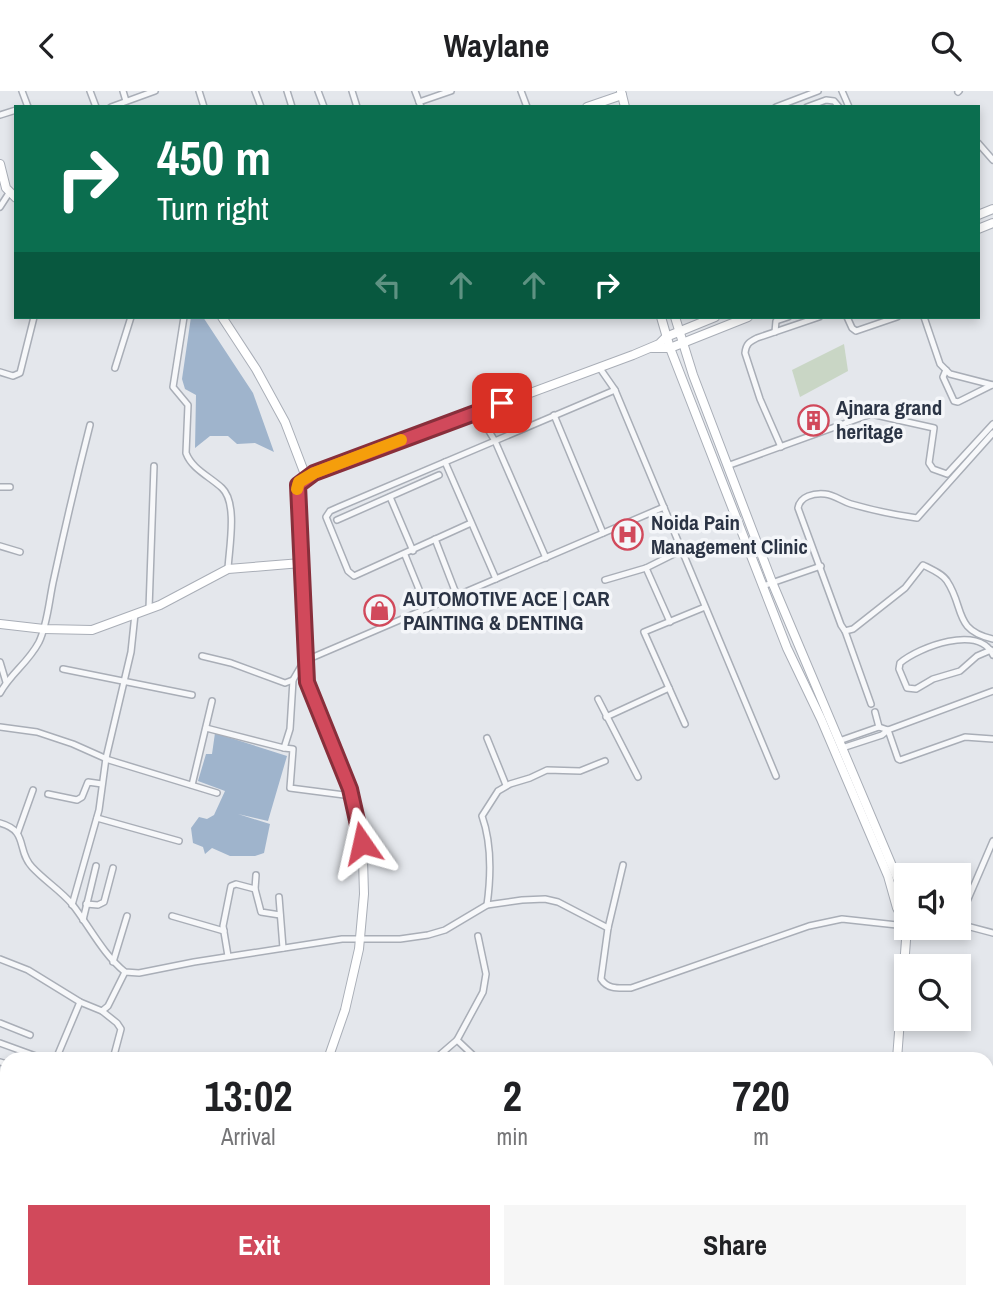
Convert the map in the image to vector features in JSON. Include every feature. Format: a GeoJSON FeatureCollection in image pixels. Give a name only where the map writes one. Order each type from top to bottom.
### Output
{"type":"FeatureCollection","features":[{"type":"Feature","properties":{"kind":"street"},"geometry":{"type":"LineString","coordinates":[[123,91],[126,101]]}},
{"type":"Feature","properties":{"kind":"street"},"geometry":{"type":"LineString","coordinates":[[116,105],[155,91]]}},
{"type":"Feature","properties":{"kind":"street"},"geometry":{"type":"LineString","coordinates":[[415,91],[420,104],[451,91]]}},
{"type":"Feature","properties":{"kind":"street"},"geometry":{"type":"LineString","coordinates":[[790,91],[793,101]]}},
{"type":"Feature","properties":{"kind":"street"},"geometry":{"type":"LineString","coordinates":[[782,105],[818,91]]}},
{"type":"Feature","properties":{"kind":"street"},"geometry":{"type":"LineString","coordinates":[[593,105],[622,93]]}},
{"type":"Feature","properties":{"kind":"street"},"geometry":{"type":"LineString","coordinates":[[812,105],[826,100],[834,101],[837,105]]}},
{"type":"Feature","properties":{"kind":"street"},"geometry":{"type":"LineString","coordinates":[[980,145],[993,160]]}},
{"type":"Feature","properties":{"kind":"street"},"geometry":{"type":"LineString","coordinates":[[0,164],[8,192],[0,207]]}},
{"type":"Feature","properties":{"kind":"street"},"geometry":{"type":"LineString","coordinates":[[0,372],[13,376],[20,373],[34,319]]}},
{"type":"Feature","properties":{"kind":"street"},"geometry":{"type":"LineString","coordinates":[[115,368],[130,319]]}},
{"type":"Feature","properties":{"kind":"street"},"geometry":{"type":"LineString","coordinates":[[184,319],[173,387],[188,405],[186,453],[189,460],[223,488],[231,503],[228,569]]}},
{"type":"Feature","properties":{"kind":"street"},"geometry":{"type":"LineString","coordinates":[[223,319],[256,369],[285,422],[306,477]]}},
{"type":"Feature","properties":{"kind":"street"},"geometry":{"type":"LineString","coordinates":[[662,319],[670,348],[767,584],[841,744],[894,870]]}},
{"type":"Feature","properties":{"kind":"street"},"geometry":{"type":"LineString","coordinates":[[675,319],[787,648],[821,719],[888,876],[894,897]]}},
{"type":"Feature","properties":{"kind":"street"},"geometry":{"type":"LineString","coordinates":[[330,1052],[348,1002],[361,937],[363,859],[360,827],[352,796],[310,691],[304,661],[297,488],[299,482],[306,477],[649,348],[666,337],[710,319]]}},
{"type":"Feature","properties":{"kind":"street"},"geometry":{"type":"LineString","coordinates":[[649,348],[670,348],[743,319]]}},
{"type":"Feature","properties":{"kind":"street"},"geometry":{"type":"LineString","coordinates":[[775,332],[776,321],[782,319]]}},
{"type":"Feature","properties":{"kind":"street"},"geometry":{"type":"LineString","coordinates":[[781,447],[760,399],[745,353],[748,342],[813,319]]}},
{"type":"Feature","properties":{"kind":"street"},"geometry":{"type":"LineString","coordinates":[[848,319],[856,331],[891,319]]}},
{"type":"Feature","properties":{"kind":"street"},"geometry":{"type":"LineString","coordinates":[[925,319],[940,364],[950,374],[992,385]]}},
{"type":"Feature","properties":{"kind":"street"},"geometry":{"type":"LineString","coordinates":[[599,367],[615,390],[776,776]]}},
{"type":"Feature","properties":{"kind":"street"},"geometry":{"type":"LineString","coordinates":[[946,370],[943,377],[954,401],[958,402],[992,385]]}},
{"type":"Feature","properties":{"kind":"street"},"geometry":{"type":"LineString","coordinates":[[471,523],[405,555],[358,575],[350,575],[326,517],[330,511],[615,390]]}},
{"type":"Feature","properties":{"kind":"street"},"geometry":{"type":"LineString","coordinates":[[478,413],[495,441],[546,558]]}},
{"type":"Feature","properties":{"kind":"street"},"geometry":{"type":"LineString","coordinates":[[727,466],[871,414],[934,428],[929,463],[933,469],[947,474],[993,424]]}},
{"type":"Feature","properties":{"kind":"street"},"geometry":{"type":"LineString","coordinates":[[554,415],[603,533]]}},
{"type":"Feature","properties":{"kind":"street"},"geometry":{"type":"LineString","coordinates":[[0,693],[6,682],[30,658],[44,629],[90,425]]}},
{"type":"Feature","properties":{"kind":"street"},"geometry":{"type":"LineString","coordinates":[[871,704],[798,508],[799,503],[803,498],[822,493],[836,496],[850,504],[917,518],[993,433]]}},
{"type":"Feature","properties":{"kind":"street"},"geometry":{"type":"LineString","coordinates":[[445,462],[496,579]]}},
{"type":"Feature","properties":{"kind":"street"},"geometry":{"type":"LineString","coordinates":[[149,609],[154,466]]}},
{"type":"Feature","properties":{"kind":"street"},"geometry":{"type":"LineString","coordinates":[[337,520],[439,475]]}},
{"type":"Feature","properties":{"kind":"street"},"geometry":{"type":"LineString","coordinates":[[0,487],[10,487]]}},
{"type":"Feature","properties":{"kind":"street"},"geometry":{"type":"LineString","coordinates":[[384,488],[413,551]]}},
{"type":"Feature","properties":{"kind":"street"},"geometry":{"type":"LineString","coordinates":[[284,748],[290,729],[293,680],[304,661],[664,507]]}},
{"type":"Feature","properties":{"kind":"street"},"geometry":{"type":"LineString","coordinates":[[435,539],[457,596]]}},
{"type":"Feature","properties":{"kind":"street"},"geometry":{"type":"LineString","coordinates":[[0,547],[20,552]]}},
{"type":"Feature","properties":{"kind":"street"},"geometry":{"type":"LineString","coordinates":[[606,580],[646,568],[682,550]]}},
{"type":"Feature","properties":{"kind":"street"},"geometry":{"type":"LineString","coordinates":[[405,555],[427,609]]}},
{"type":"Feature","properties":{"kind":"street"},"geometry":{"type":"LineString","coordinates":[[0,624],[44,629],[92,630],[188,593],[228,569],[301,563]]}},
{"type":"Feature","properties":{"kind":"street"},"geometry":{"type":"LineString","coordinates":[[845,631],[853,629],[905,587],[923,565],[946,579],[964,626],[973,633],[993,639]]}},
{"type":"Feature","properties":{"kind":"street"},"geometry":{"type":"LineString","coordinates":[[767,584],[821,566]]}},
{"type":"Feature","properties":{"kind":"street"},"geometry":{"type":"LineString","coordinates":[[646,568],[670,621]]}},
{"type":"Feature","properties":{"kind":"street"},"geometry":{"type":"LineString","coordinates":[[685,724],[644,632],[705,607]]}},
{"type":"Feature","properties":{"kind":"street"},"geometry":{"type":"LineString","coordinates":[[72,905],[97,818],[106,758],[125,682],[135,614]]}},
{"type":"Feature","properties":{"kind":"street"},"geometry":{"type":"LineString","coordinates":[[976,641],[992,653],[977,656],[960,671],[933,679],[920,687],[909,689],[904,685],[900,663],[921,650],[945,642],[976,641]]}},
{"type":"Feature","properties":{"kind":"street"},"geometry":{"type":"LineString","coordinates":[[202,656],[231,663],[285,683],[293,680]]}},
{"type":"Feature","properties":{"kind":"street"},"geometry":{"type":"LineString","coordinates":[[0,661],[6,682]]}},
{"type":"Feature","properties":{"kind":"street"},"geometry":{"type":"LineString","coordinates":[[63,669],[192,695]]}},
{"type":"Feature","properties":{"kind":"street"},"geometry":{"type":"LineString","coordinates":[[606,717],[669,688]]}},
{"type":"Feature","properties":{"kind":"street"},"geometry":{"type":"LineString","coordinates":[[841,744],[882,735],[887,730],[993,691]]}},
{"type":"Feature","properties":{"kind":"street"},"geometry":{"type":"LineString","coordinates":[[598,699],[638,777]]}},
{"type":"Feature","properties":{"kind":"street"},"geometry":{"type":"LineString","coordinates":[[192,785],[212,701]]}},
{"type":"Feature","properties":{"kind":"street"},"geometry":{"type":"LineString","coordinates":[[875,712],[879,727]]}},
{"type":"Feature","properties":{"kind":"street"},"geometry":{"type":"LineString","coordinates":[[0,727],[37,732],[106,758],[217,793]]}},
{"type":"Feature","properties":{"kind":"street"},"geometry":{"type":"LineString","coordinates":[[841,744],[879,727],[887,730],[900,760],[965,737],[993,739]]}},
{"type":"Feature","properties":{"kind":"street"},"geometry":{"type":"LineString","coordinates":[[206,728],[293,749],[290,788],[352,796]]}},
{"type":"Feature","properties":{"kind":"street"},"geometry":{"type":"LineString","coordinates":[[487,738],[506,785]]}},
{"type":"Feature","properties":{"kind":"street"},"geometry":{"type":"LineString","coordinates":[[487,905],[490,873],[486,828],[482,816],[493,797],[506,785],[547,770],[580,771],[605,761]]}},
{"type":"Feature","properties":{"kind":"street"},"geometry":{"type":"LineString","coordinates":[[48,794],[77,800],[82,797],[88,782],[102,784]]}},
{"type":"Feature","properties":{"kind":"street"},"geometry":{"type":"LineString","coordinates":[[18,832],[33,790]]}},
{"type":"Feature","properties":{"kind":"street"},"geometry":{"type":"LineString","coordinates":[[97,818],[179,841]]}},
{"type":"Feature","properties":{"kind":"street"},"geometry":{"type":"LineString","coordinates":[[0,823],[14,827],[31,866],[72,905],[113,962],[125,972],[139,973],[228,956],[361,937],[375,940],[428,935],[445,930],[487,905],[545,898],[584,914],[608,928]]}},
{"type":"Feature","properties":{"kind":"street"},"geometry":{"type":"LineString","coordinates":[[971,893],[993,841]]}},
{"type":"Feature","properties":{"kind":"street"},"geometry":{"type":"LineString","coordinates":[[623,865],[608,928],[601,979],[605,985],[615,989],[631,988],[818,924],[842,919],[894,925]]}},
{"type":"Feature","properties":{"kind":"street"},"geometry":{"type":"LineString","coordinates":[[83,920],[96,866]]}},
{"type":"Feature","properties":{"kind":"street"},"geometry":{"type":"LineString","coordinates":[[86,904],[98,905],[104,902],[113,868]]}},
{"type":"Feature","properties":{"kind":"street"},"geometry":{"type":"LineString","coordinates":[[256,876],[261,912],[280,915]]}},
{"type":"Feature","properties":{"kind":"street"},"geometry":{"type":"LineString","coordinates":[[228,956],[223,921],[231,886],[236,884],[256,889]]}},
{"type":"Feature","properties":{"kind":"street"},"geometry":{"type":"LineString","coordinates":[[278,897],[282,948]]}},
{"type":"Feature","properties":{"kind":"street"},"geometry":{"type":"LineString","coordinates":[[113,962],[127,916]]}},
{"type":"Feature","properties":{"kind":"street"},"geometry":{"type":"LineString","coordinates":[[172,916],[224,930]]}},
{"type":"Feature","properties":{"kind":"street"},"geometry":{"type":"LineString","coordinates":[[971,926],[993,933]]}},
{"type":"Feature","properties":{"kind":"street"},"geometry":{"type":"LineString","coordinates":[[443,1052],[457,1040],[483,992],[486,974],[478,936]]}},
{"type":"Feature","properties":{"kind":"street"},"geometry":{"type":"LineString","coordinates":[[898,1052],[906,940]]}},
{"type":"Feature","properties":{"kind":"street"},"geometry":{"type":"LineString","coordinates":[[0,960],[28,969],[80,1002],[102,1011],[121,1029],[115,1052]]}},
{"type":"Feature","properties":{"kind":"street"},"geometry":{"type":"LineString","coordinates":[[102,1011],[108,1006],[125,972]]}},
{"type":"Feature","properties":{"kind":"street"},"geometry":{"type":"LineString","coordinates":[[60,1052],[80,1002]]}},
{"type":"Feature","properties":{"kind":"street"},"geometry":{"type":"LineString","coordinates":[[0,1023],[30,1035]]}},
{"type":"Feature","properties":{"kind":"street"},"geometry":{"type":"LineString","coordinates":[[457,1040],[470,1052]]}},
{"type":"Feature","properties":{"kind":"street"},"geometry":{"type":"LineString","coordinates":[[0,1043],[25,1052]]}},
{"type":"Feature","properties":{"kind":"green space"},"geometry":{"type":"Polygon","coordinates":[[[844,344],[848,371],[800,397],[792,370],[844,344]]]}},
{"type":"Feature","properties":{"kind":"water"},"geometry":{"type":"Polygon","coordinates":[[[191,319],[204,319],[253,393],[274,452],[255,443],[237,444],[228,436],[210,436],[195,448],[196,395],[185,389],[182,379],[191,319]]]}},
{"type":"Feature","properties":{"kind":"water"},"geometry":{"type":"Polygon","coordinates":[[[215,733],[287,756],[268,821],[238,814],[270,824],[264,853],[255,856],[230,856],[212,848],[205,854],[203,847],[193,843],[191,828],[199,817],[207,819],[214,815],[225,791],[198,781],[206,754],[212,754],[215,733]]]}},
{"type":"Feature","properties":{"kind":"slow traffic"},"geometry":{"type":"LineString","coordinates":[[297,489],[299,482],[314,473],[401,440]]}},
{"type":"Feature","properties":{"kind":"place","name":"Ajnara grand heritage"},"geometry":{"type":"Point","coordinates":[813,420]}},
{"type":"Feature","properties":{"kind":"place","name":"Noida Pain Management Clinic"},"geometry":{"type":"Point","coordinates":[628,535]}},
{"type":"Feature","properties":{"kind":"place","name":"AUTOMOTIVE ACE | CAR PAINTING & DENTING"},"geometry":{"type":"Point","coordinates":[380,611]}},
{"type":"Feature","properties":{"kind":"route"},"geometry":{"type":"LineString","coordinates":[[362,843],[350,789],[307,682],[297,488],[299,482],[314,473],[502,403]]}}]}
